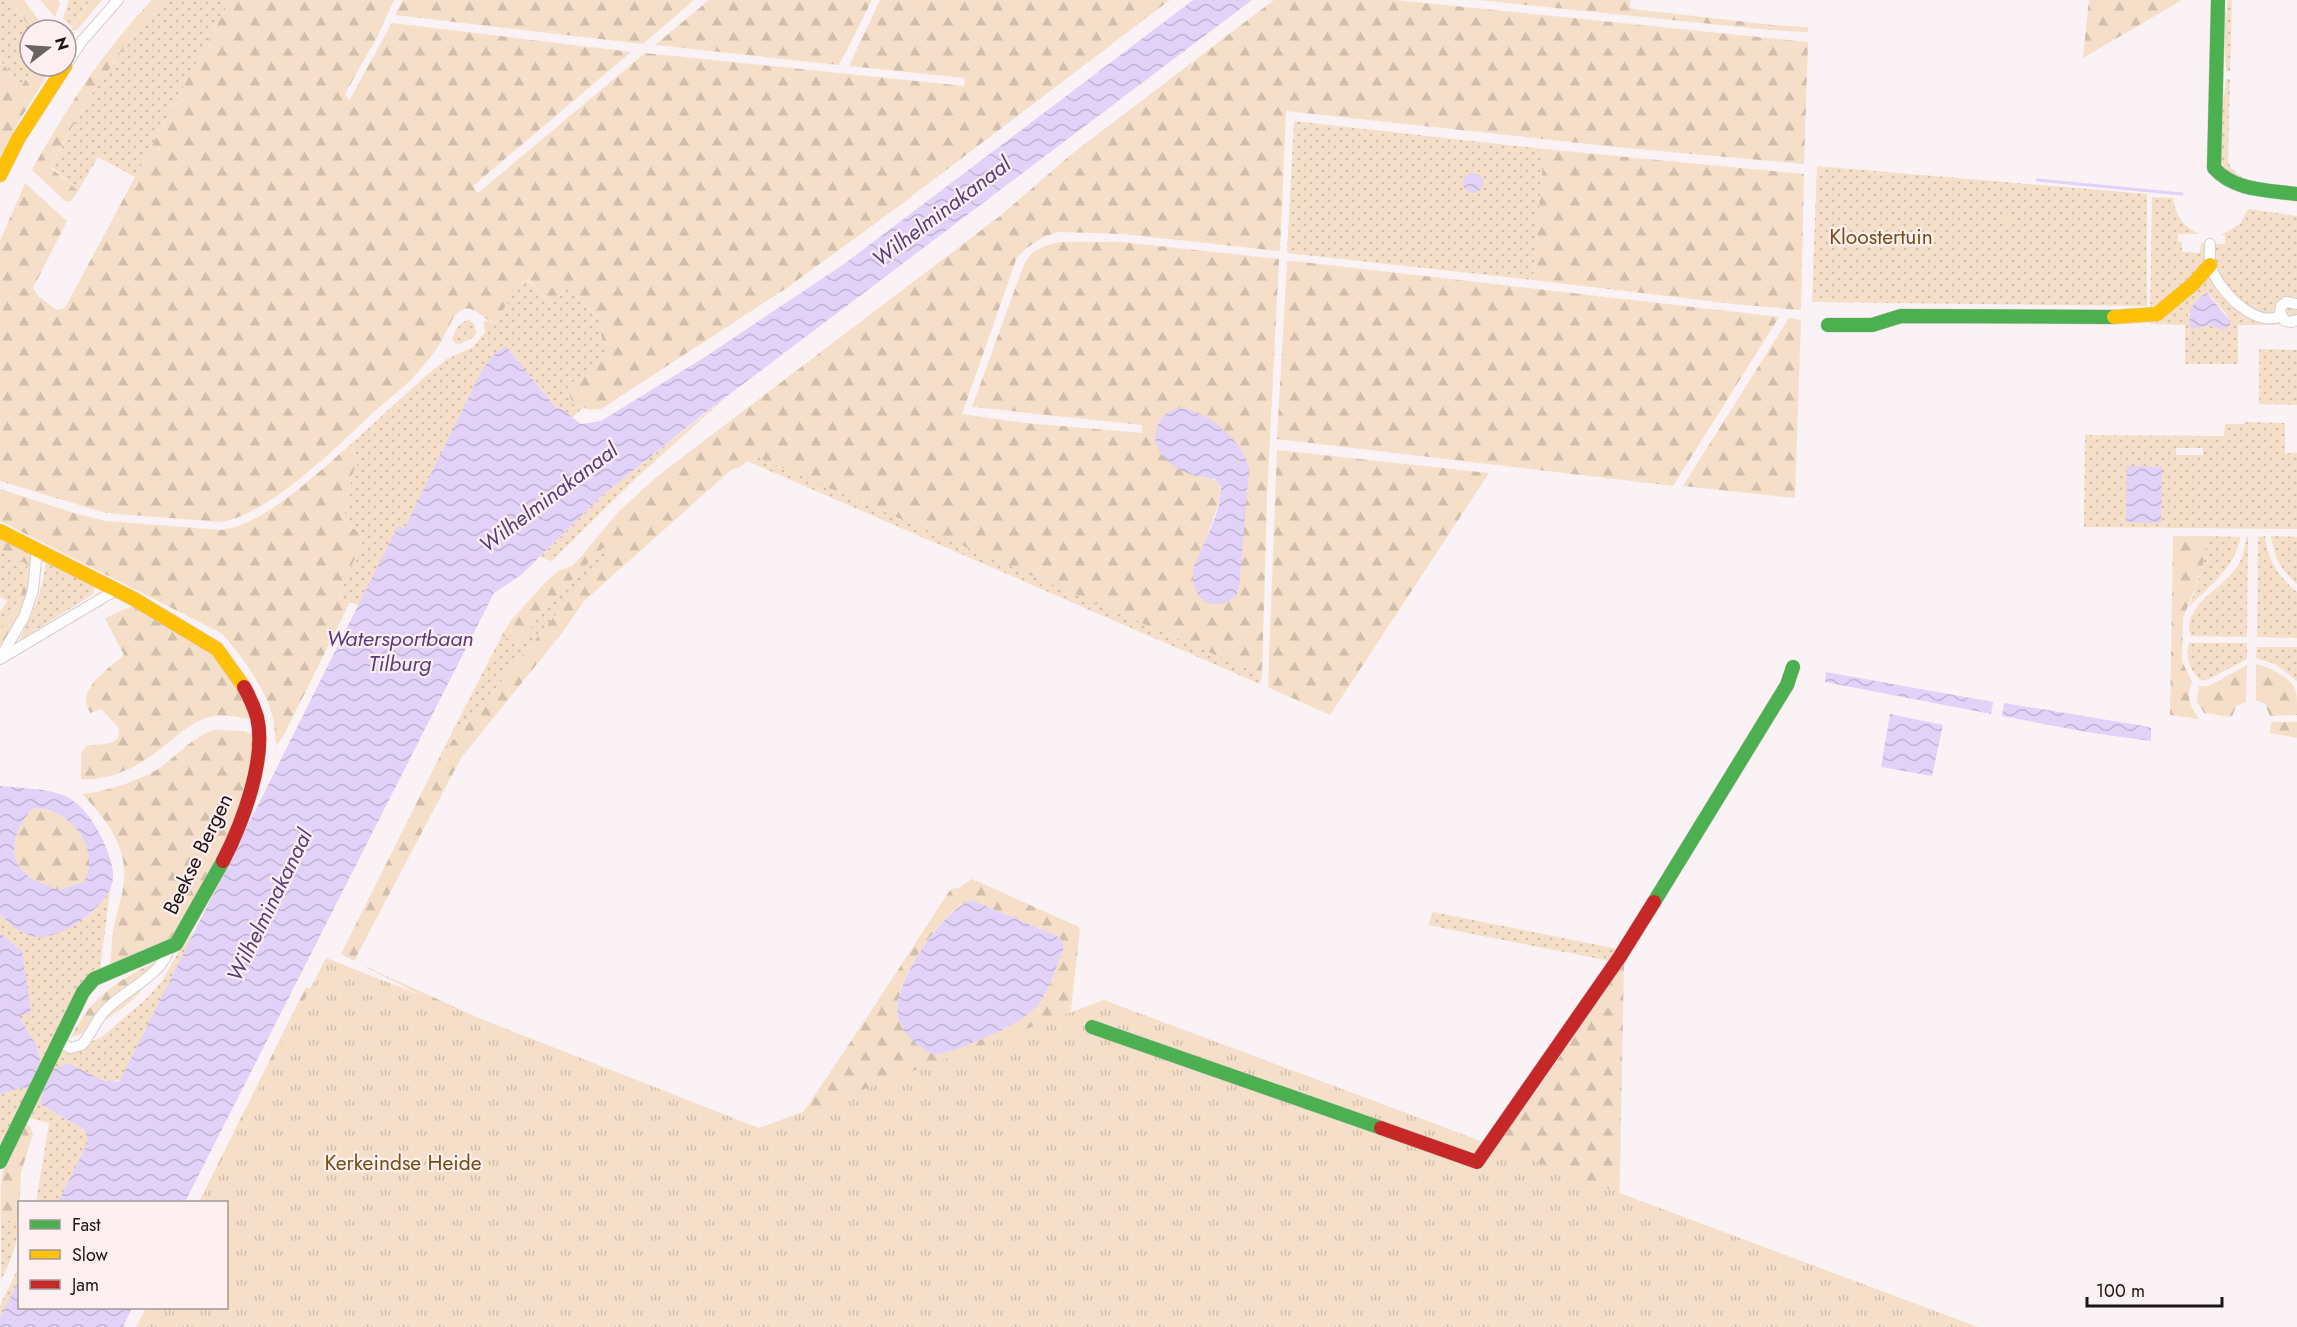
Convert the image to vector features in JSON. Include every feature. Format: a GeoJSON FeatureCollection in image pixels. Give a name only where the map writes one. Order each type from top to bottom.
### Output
{"type":"FeatureCollection","features":[{"type":"Feature","properties":{"kind":"street"},"geometry":{"type":"LineString","coordinates":[[78,47],[118,0]]}},
{"type":"Feature","properties":{"kind":"street"},"geometry":{"type":"LineString","coordinates":[[2218,0],[2214,168],[2222,178],[2234,184],[2297,194]]}},
{"type":"Feature","properties":{"kind":"street"},"geometry":{"type":"LineString","coordinates":[[0,176],[18,139],[58,78]]}},
{"type":"Feature","properties":{"kind":"street"},"geometry":{"type":"LineString","coordinates":[[2210,244],[2210,265],[2226,292],[2242,307],[2268,319],[2281,316]]}},
{"type":"Feature","properties":{"kind":"street"},"geometry":{"type":"LineString","coordinates":[[1828,325],[1872,325],[1900,316],[2106,317],[2157,314],[2193,284],[2210,265]]}},
{"type":"Feature","properties":{"kind":"street"},"geometry":{"type":"LineString","coordinates":[[2297,304],[2290,302],[2283,304],[2280,310],[2281,316],[2289,322],[2297,320]]}},
{"type":"Feature","properties":{"kind":"street","name":"Beekse Bergen"},"geometry":{"type":"LineString","coordinates":[[0,531],[116,590],[217,649],[245,688],[257,718],[258,746],[253,787],[229,849],[182,936],[176,944],[169,948],[94,979],[83,992],[0,1162]]}},
{"type":"Feature","properties":{"kind":"street"},"geometry":{"type":"LineString","coordinates":[[0,658],[24,616],[33,590],[37,550]]}},
{"type":"Feature","properties":{"kind":"street"},"geometry":{"type":"LineString","coordinates":[[0,658],[116,590]]}},
{"type":"Feature","properties":{"kind":"street"},"geometry":{"type":"LineString","coordinates":[[1092,1028],[1477,1162],[1619,958],[1781,695],[1793,666]]}},
{"type":"Feature","properties":{"kind":"street","name":"Beekse Bergen"},"geometry":{"type":"LineString","coordinates":[[59,1042],[72,1048],[82,1046],[102,1014],[118,998],[147,977],[167,957],[169,948]]}},
{"type":"Feature","properties":{"kind":"green space"},"geometry":{"type":"Polygon","coordinates":[[[0,0],[10,0],[23,18],[18,18],[18,78],[27,78],[21,87],[0,60],[0,0]]]}},
{"type":"Feature","properties":{"kind":"green space"},"geometry":{"type":"Polygon","coordinates":[[[10,0],[24,0],[37,18],[23,18],[10,0]]]}},
{"type":"Feature","properties":{"kind":"green space"},"geometry":{"type":"Polygon","coordinates":[[[40,0],[58,0],[60,3],[55,17],[40,0]]]}},
{"type":"Feature","properties":{"kind":"green space"},"geometry":{"type":"Polygon","coordinates":[[[69,0],[90,0],[78,18],[63,18],[69,0]]]}},
{"type":"Feature","properties":{"kind":"green space"},"geometry":{"type":"Polygon","coordinates":[[[90,0],[102,0],[78,29],[78,19],[90,0]]]}},
{"type":"Feature","properties":{"kind":"green space"},"geometry":{"type":"Polygon","coordinates":[[[152,0],[165,0],[123,49],[84,105],[50,167],[78,191],[71,201],[66,202],[32,170],[86,81],[134,19],[152,0]]]}},
{"type":"Feature","properties":{"kind":"green space"},"geometry":{"type":"Polygon","coordinates":[[[165,0],[230,0],[135,177],[98,157],[78,191],[53,168],[50,168],[84,105],[123,49],[165,0]]]}},
{"type":"Feature","properties":{"kind":"green space"},"geometry":{"type":"Polygon","coordinates":[[[230,0],[394,0],[377,37],[345,94],[349,101],[392,23],[631,52],[473,186],[478,193],[645,53],[964,86],[965,78],[849,66],[880,0],[1170,0],[895,209],[788,287],[601,409],[590,410],[572,404],[567,384],[586,376],[607,354],[601,334],[603,322],[566,287],[549,306],[538,289],[526,281],[522,282],[513,294],[495,324],[476,311],[464,309],[460,311],[454,317],[432,355],[409,382],[303,476],[261,506],[240,516],[221,522],[106,513],[0,481],[0,241],[25,183],[67,221],[33,288],[38,296],[57,310],[65,308],[230,0]]]}},
{"type":"Feature","properties":{"kind":"green space"},"geometry":{"type":"Polygon","coordinates":[[[403,0],[694,0],[643,44],[395,15],[403,0]]]}},
{"type":"Feature","properties":{"kind":"green space"},"geometry":{"type":"Polygon","coordinates":[[[709,0],[872,0],[839,65],[655,45],[709,0]]]}},
{"type":"Feature","properties":{"kind":"green space"},"geometry":{"type":"Polygon","coordinates":[[[1274,0],[1395,0],[1808,42],[1804,164],[1626,148],[1286,111],[1280,251],[1123,234],[1059,232],[1045,236],[1017,257],[962,414],[1026,423],[1142,433],[1142,425],[972,407],[1024,264],[1032,253],[1044,246],[1060,242],[1121,242],[1279,259],[1267,498],[1262,675],[755,456],[740,467],[731,470],[584,601],[562,633],[461,758],[354,961],[341,954],[440,756],[575,591],[615,552],[603,548],[552,600],[517,645],[502,635],[512,619],[558,571],[572,566],[619,511],[659,475],[1000,216],[1073,153],[1274,0]],[[1170,411],[1158,423],[1208,477],[1220,486],[1221,496],[1203,547],[1213,605],[1237,443],[1206,417],[1170,411]]]}},
{"type":"Feature","properties":{"kind":"green space"},"geometry":{"type":"Polygon","coordinates":[[[1478,0],[1630,0],[1630,7],[1633,9],[1808,27],[1808,32],[1770,30],[1478,0]]]}},
{"type":"Feature","properties":{"kind":"green space"},"geometry":{"type":"Polygon","coordinates":[[[2089,0],[2182,0],[2083,58],[2089,0]]]}},
{"type":"Feature","properties":{"kind":"green space"},"geometry":{"type":"Polygon","coordinates":[[[2227,0],[2232,0],[2230,71],[2226,71],[2223,16],[2225,10],[2227,17],[2227,0]]]}},
{"type":"Feature","properties":{"kind":"green space"},"geometry":{"type":"Polygon","coordinates":[[[0,60],[21,87],[27,78],[46,78],[19,121],[0,158],[0,60]]]}},
{"type":"Feature","properties":{"kind":"green space"},"geometry":{"type":"Polygon","coordinates":[[[2226,79],[2230,79],[2228,162],[2233,170],[2240,176],[2258,183],[2297,187],[2297,189],[2250,184],[2226,172],[2221,162],[2219,135],[2226,79]]]}},
{"type":"Feature","properties":{"kind":"green space"},"geometry":{"type":"Polygon","coordinates":[[[1294,121],[1544,149],[1533,280],[1287,253],[1294,121]],[[1475,173],[1466,190],[1471,193],[1481,177],[1475,173]]]}},
{"type":"Feature","properties":{"kind":"green space"},"geometry":{"type":"Polygon","coordinates":[[[1544,149],[1804,174],[1801,310],[1533,280],[1544,149]]]}},
{"type":"Feature","properties":{"kind":"green space","name":"Kloostertuin"},"geometry":{"type":"Polygon","coordinates":[[[1817,166],[2147,194],[2147,306],[1812,302],[1817,166]]]}},
{"type":"Feature","properties":{"kind":"green space"},"geometry":{"type":"Polygon","coordinates":[[[2152,197],[2173,198],[2181,220],[2200,234],[2178,234],[2178,242],[2182,242],[2182,252],[2200,253],[2201,243],[2225,244],[2225,235],[2221,235],[2240,224],[2248,209],[2297,216],[2297,325],[2238,325],[2238,364],[2185,364],[2185,325],[2150,324],[2152,197]],[[2204,294],[2188,315],[2191,329],[2211,325],[2222,330],[2227,315],[2209,294],[2204,294]]]}},
{"type":"Feature","properties":{"kind":"green space"},"geometry":{"type":"Polygon","coordinates":[[[2003,212],[2011,219],[2011,229],[2006,230],[2000,217],[2003,212]]]}},
{"type":"Feature","properties":{"kind":"green space"},"geometry":{"type":"Polygon","coordinates":[[[1287,262],[1779,317],[1673,486],[1277,439],[1287,262]]]}},
{"type":"Feature","properties":{"kind":"green space"},"geometry":{"type":"Polygon","coordinates":[[[526,281],[537,288],[549,306],[566,287],[603,322],[601,334],[608,354],[586,377],[579,407],[583,408],[571,418],[560,408],[556,408],[506,346],[481,372],[370,599],[361,606],[341,599],[340,592],[363,540],[357,531],[344,522],[350,479],[359,460],[351,444],[429,373],[447,359],[473,347],[485,332],[484,320],[495,324],[516,288],[526,281]]]}},
{"type":"Feature","properties":{"kind":"green space"},"geometry":{"type":"Polygon","coordinates":[[[1789,318],[1801,320],[1795,498],[1683,486],[1789,318]]]}},
{"type":"Feature","properties":{"kind":"green space"},"geometry":{"type":"Polygon","coordinates":[[[469,320],[474,324],[476,333],[474,337],[460,344],[455,343],[452,339],[456,330],[469,320]]]}},
{"type":"Feature","properties":{"kind":"green space"},"geometry":{"type":"Polygon","coordinates":[[[2259,349],[2297,350],[2297,405],[2259,404],[2259,349]]]}},
{"type":"Feature","properties":{"kind":"green space"},"geometry":{"type":"Polygon","coordinates":[[[726,397],[632,482],[552,561],[540,557],[605,493],[726,397]]]}},
{"type":"Feature","properties":{"kind":"green space"},"geometry":{"type":"Polygon","coordinates":[[[2245,422],[2285,423],[2285,453],[2297,453],[2297,529],[2084,527],[2085,435],[2224,436],[2225,424],[2244,424],[2245,422]],[[2176,448],[2176,455],[2203,455],[2203,448],[2176,448]]]}},
{"type":"Feature","properties":{"kind":"green space"},"geometry":{"type":"Polygon","coordinates":[[[351,444],[359,460],[350,479],[351,492],[346,501],[344,522],[357,531],[363,540],[340,592],[341,599],[350,602],[283,737],[276,746],[273,718],[265,695],[246,663],[223,634],[0,521],[0,489],[105,521],[222,530],[256,518],[274,507],[351,444]]]}},
{"type":"Feature","properties":{"kind":"green space"},"geometry":{"type":"Polygon","coordinates":[[[1277,450],[1489,473],[1330,715],[1268,687],[1277,450]]]}},
{"type":"Feature","properties":{"kind":"green space"},"geometry":{"type":"Polygon","coordinates":[[[755,455],[1262,675],[1260,684],[747,461],[755,455]]]}},
{"type":"Feature","properties":{"kind":"green space"},"geometry":{"type":"Polygon","coordinates":[[[2173,536],[2207,536],[2202,571],[2183,618],[2182,661],[2192,682],[2189,692],[2190,702],[2200,719],[2170,715],[2173,536]]]}},
{"type":"Feature","properties":{"kind":"green space"},"geometry":{"type":"Polygon","coordinates":[[[2207,536],[2240,537],[2238,548],[2228,567],[2189,607],[2202,571],[2207,536]]]}},
{"type":"Feature","properties":{"kind":"green space"},"geometry":{"type":"Polygon","coordinates":[[[2265,536],[2275,567],[2284,580],[2297,592],[2297,638],[2257,637],[2258,537],[2265,536]]]}},
{"type":"Feature","properties":{"kind":"green space"},"geometry":{"type":"Polygon","coordinates":[[[2271,536],[2297,537],[2297,584],[2279,563],[2271,536]]]}},
{"type":"Feature","properties":{"kind":"green space"},"geometry":{"type":"Polygon","coordinates":[[[0,537],[35,555],[24,608],[0,646],[0,632],[20,599],[28,565],[0,549],[0,537]]]}},
{"type":"Feature","properties":{"kind":"green space"},"geometry":{"type":"Polygon","coordinates":[[[2246,537],[2248,537],[2247,637],[2191,636],[2189,626],[2191,617],[2203,601],[2227,579],[2239,564],[2243,556],[2246,537]]]}},
{"type":"Feature","properties":{"kind":"green space"},"geometry":{"type":"Polygon","coordinates":[[[603,548],[616,552],[575,591],[440,756],[502,635],[517,645],[552,600],[603,548]]]}},
{"type":"Feature","properties":{"kind":"green space"},"geometry":{"type":"Polygon","coordinates":[[[0,549],[28,565],[20,599],[0,632],[0,612],[7,601],[0,596],[0,549]]]}},
{"type":"Feature","properties":{"kind":"green space"},"geometry":{"type":"Polygon","coordinates":[[[46,560],[95,584],[93,594],[19,641],[40,592],[46,560]]]}},
{"type":"Feature","properties":{"kind":"green space"},"geometry":{"type":"Polygon","coordinates":[[[135,605],[221,658],[259,721],[228,716],[209,717],[188,727],[150,757],[128,769],[105,777],[81,779],[81,753],[86,746],[111,743],[118,738],[119,728],[101,709],[90,713],[86,701],[91,686],[124,655],[105,618],[135,605]]]}},
{"type":"Feature","properties":{"kind":"green space"},"geometry":{"type":"Polygon","coordinates":[[[2189,643],[2247,643],[2247,659],[2202,681],[2194,673],[2190,664],[2189,643]]]}},
{"type":"Feature","properties":{"kind":"green space"},"geometry":{"type":"Polygon","coordinates":[[[2257,647],[2297,647],[2297,681],[2275,664],[2256,658],[2257,647]]]}},
{"type":"Feature","properties":{"kind":"green space"},"geometry":{"type":"Polygon","coordinates":[[[2256,664],[2279,673],[2289,681],[2296,691],[2297,715],[2270,716],[2265,704],[2256,700],[2256,664]]]}},
{"type":"Feature","properties":{"kind":"green space"},"geometry":{"type":"Polygon","coordinates":[[[2247,665],[2246,702],[2236,706],[2232,717],[2204,713],[2197,701],[2199,686],[2209,686],[2247,665]]]}},
{"type":"Feature","properties":{"kind":"green space"},"geometry":{"type":"Polygon","coordinates":[[[2271,722],[2297,722],[2297,738],[2270,733],[2271,722]]]}},
{"type":"Feature","properties":{"kind":"green space"},"geometry":{"type":"Polygon","coordinates":[[[214,730],[243,731],[263,737],[258,778],[176,935],[109,971],[124,866],[122,854],[112,832],[82,794],[134,781],[161,767],[192,742],[214,730]]]}},
{"type":"Feature","properties":{"kind":"green space"},"geometry":{"type":"Polygon","coordinates":[[[33,808],[59,815],[79,832],[86,844],[89,856],[84,882],[59,890],[33,879],[21,869],[15,853],[16,837],[23,821],[33,808]]]}},
{"type":"Feature","properties":{"kind":"green space"},"geometry":{"type":"Polygon","coordinates":[[[972,879],[1080,929],[1070,1019],[1082,1034],[1102,1043],[1024,1160],[975,1251],[962,1268],[952,1274],[722,1151],[362,965],[567,1058],[773,1159],[780,1155],[788,1145],[798,1120],[948,893],[951,889],[959,888],[972,879]],[[972,900],[960,907],[933,933],[911,968],[898,1002],[898,1016],[903,1029],[917,1044],[935,1055],[974,1042],[1020,1019],[1039,1004],[1050,984],[1064,948],[1057,936],[972,900]]]}},
{"type":"Feature","properties":{"kind":"green space"},"geometry":{"type":"Polygon","coordinates":[[[111,884],[99,977],[41,1065],[37,1047],[19,1016],[22,951],[0,933],[0,914],[6,921],[39,937],[62,930],[82,920],[99,905],[111,884]]]}},
{"type":"Feature","properties":{"kind":"green space"},"geometry":{"type":"Polygon","coordinates":[[[1433,912],[1618,949],[1610,961],[1428,925],[1433,912]]]}},
{"type":"Feature","properties":{"kind":"green space"},"geometry":{"type":"Polygon","coordinates":[[[211,913],[127,1078],[119,1081],[104,1080],[89,1075],[68,1063],[57,1069],[51,1069],[60,1046],[88,1043],[102,1037],[147,998],[162,981],[183,944],[211,913]]]}},
{"type":"Feature","properties":{"kind":"green space","name":"Kerkeindse Heide"},"geometry":{"type":"Polygon","coordinates":[[[326,958],[759,1128],[1104,1000],[1978,1327],[136,1327],[145,1309],[228,1309],[228,1201],[201,1201],[326,958]]]}},
{"type":"Feature","properties":{"kind":"green space"},"geometry":{"type":"Polygon","coordinates":[[[158,960],[142,989],[134,998],[96,1026],[71,1037],[88,1010],[107,991],[158,960]]]}},
{"type":"Feature","properties":{"kind":"green space"},"geometry":{"type":"Polygon","coordinates":[[[1624,963],[1619,1224],[1475,1174],[1539,1087],[1624,963]]]}},
{"type":"Feature","properties":{"kind":"green space"},"geometry":{"type":"Polygon","coordinates":[[[306,987],[311,989],[214,1201],[199,1201],[306,987]]]}},
{"type":"Feature","properties":{"kind":"green space"},"geometry":{"type":"Polygon","coordinates":[[[31,1087],[0,1155],[0,1095],[14,1089],[31,1087]]]}},
{"type":"Feature","properties":{"kind":"green space"},"geometry":{"type":"Polygon","coordinates":[[[40,1091],[43,1095],[40,1104],[85,1130],[90,1151],[65,1201],[36,1201],[49,1123],[25,1117],[40,1091]]]}},
{"type":"Feature","properties":{"kind":"green space"},"geometry":{"type":"Polygon","coordinates":[[[23,1124],[30,1126],[33,1134],[21,1172],[18,1219],[1,1222],[1,1181],[10,1150],[23,1124]]]}},
{"type":"Feature","properties":{"kind":"green space"},"geometry":{"type":"Polygon","coordinates":[[[18,1219],[18,1235],[14,1251],[1,1280],[1,1222],[18,1219]]]}},
{"type":"Feature","properties":{"kind":"green space"},"geometry":{"type":"Polygon","coordinates":[[[18,1269],[18,1294],[0,1327],[0,1305],[18,1269]]]}},
{"type":"Feature","properties":{"kind":"water"},"geometry":{"type":"Polygon","coordinates":[[[1193,0],[1252,0],[706,412],[605,493],[521,575],[494,593],[186,1201],[58,1201],[88,1142],[85,1130],[40,1104],[43,1095],[38,1091],[22,1088],[0,1095],[0,933],[22,951],[31,1012],[19,1016],[37,1047],[41,1065],[55,1068],[68,1063],[102,1080],[119,1082],[398,526],[404,529],[481,372],[492,356],[506,346],[556,408],[560,408],[581,424],[601,421],[708,355],[844,264],[1193,0]]]}},
{"type":"Feature","properties":{"kind":"water"},"geometry":{"type":"Polygon","coordinates":[[[1469,173],[1477,173],[1483,179],[1483,187],[1477,193],[1469,193],[1463,187],[1463,179],[1469,173]]]}},
{"type":"Feature","properties":{"kind":"water"},"geometry":{"type":"Polygon","coordinates":[[[2207,293],[2230,321],[2230,326],[2222,330],[2211,325],[2191,329],[2189,318],[2192,308],[2197,299],[2207,293]]]}},
{"type":"Feature","properties":{"kind":"water"},"geometry":{"type":"Polygon","coordinates":[[[1178,408],[1200,414],[1222,428],[1240,448],[1249,469],[1239,588],[1236,596],[1223,603],[1214,604],[1204,601],[1195,589],[1193,578],[1194,566],[1216,513],[1221,487],[1215,479],[1190,474],[1175,467],[1156,445],[1155,438],[1159,422],[1170,411],[1178,408]]]}},
{"type":"Feature","properties":{"kind":"water"},"geometry":{"type":"Polygon","coordinates":[[[2127,466],[2162,467],[2161,523],[2126,522],[2127,466]]]}},
{"type":"Feature","properties":{"kind":"water"},"geometry":{"type":"Polygon","coordinates":[[[1826,672],[1993,702],[1991,714],[1825,682],[1826,672]]]}},
{"type":"Feature","properties":{"kind":"water"},"geometry":{"type":"Polygon","coordinates":[[[2004,703],[2144,726],[2151,728],[2151,741],[2092,733],[2002,716],[2004,703]]]}},
{"type":"Feature","properties":{"kind":"water"},"geometry":{"type":"Polygon","coordinates":[[[1890,714],[1943,725],[1932,776],[1881,767],[1890,714]]]}},
{"type":"Feature","properties":{"kind":"water"},"geometry":{"type":"Polygon","coordinates":[[[0,786],[48,791],[69,798],[88,815],[108,854],[113,878],[104,899],[85,918],[49,936],[28,935],[13,926],[0,914],[0,786]],[[33,808],[19,829],[15,853],[21,869],[38,882],[59,890],[84,882],[89,856],[85,843],[70,822],[46,809],[33,808]]]}},
{"type":"Feature","properties":{"kind":"water"},"geometry":{"type":"Polygon","coordinates":[[[972,900],[1057,936],[1064,948],[1046,991],[1039,1004],[1031,1011],[991,1035],[935,1055],[907,1035],[898,1016],[898,1002],[903,986],[921,950],[947,918],[972,900]]]}},
{"type":"Feature","properties":{"kind":"water"},"geometry":{"type":"Polygon","coordinates":[[[18,1282],[18,1309],[132,1309],[123,1327],[0,1327],[0,1318],[18,1282]]]}},
{"type":"Feature","properties":{"kind":"waterway"},"geometry":{"type":"LineString","coordinates":[[2037,180],[2182,194]]}},
{"type":"Feature","properties":{"kind":"traffic: fast"},"geometry":{"type":"LineString","coordinates":[[2218,0],[2214,168],[2222,176],[2241,185],[2297,194]]}},
{"type":"Feature","properties":{"kind":"traffic: fast"},"geometry":{"type":"LineString","coordinates":[[1828,325],[1872,325],[1901,316],[2114,317]]}},
{"type":"Feature","properties":{"kind":"traffic: fast"},"geometry":{"type":"LineString","coordinates":[[1654,902],[1787,685],[1793,667]]}},
{"type":"Feature","properties":{"kind":"traffic: fast"},"geometry":{"type":"LineString","coordinates":[[0,1162],[83,992],[94,979],[176,944],[223,861]]}},
{"type":"Feature","properties":{"kind":"traffic: fast"},"geometry":{"type":"LineString","coordinates":[[1092,1027],[1381,1128]]}},
{"type":"Feature","properties":{"kind":"traffic: slow"},"geometry":{"type":"LineString","coordinates":[[0,175],[18,139],[57,78]]}},
{"type":"Feature","properties":{"kind":"traffic: slow"},"geometry":{"type":"LineString","coordinates":[[2114,317],[2157,314],[2193,284],[2210,265]]}},
{"type":"Feature","properties":{"kind":"traffic: slow"},"geometry":{"type":"LineString","coordinates":[[0,531],[134,599],[217,649],[244,687]]}},
{"type":"Feature","properties":{"kind":"traffic: jam"},"geometry":{"type":"LineString","coordinates":[[223,861],[245,810],[259,752],[257,717],[244,687]]}},
{"type":"Feature","properties":{"kind":"traffic: jam"},"geometry":{"type":"LineString","coordinates":[[1381,1128],[1477,1162],[1619,958],[1654,902]]}},
{"type":"Feature","properties":{"kind":"water label","name":"Wilhelminakanaal"},"geometry":{"type":"Point","coordinates":[941,211]}},
{"type":"Feature","properties":{"kind":"water label","name":"Wilhelminakanaal"},"geometry":{"type":"Point","coordinates":[548,497]}},
{"type":"Feature","properties":{"kind":"water label","name":"Watersportbaan Tilburg"},"geometry":{"type":"Point","coordinates":[400,650]}},
{"type":"Feature","properties":{"kind":"water label","name":"Wilhelminakanaal"},"geometry":{"type":"Point","coordinates":[269,905]}}]}
